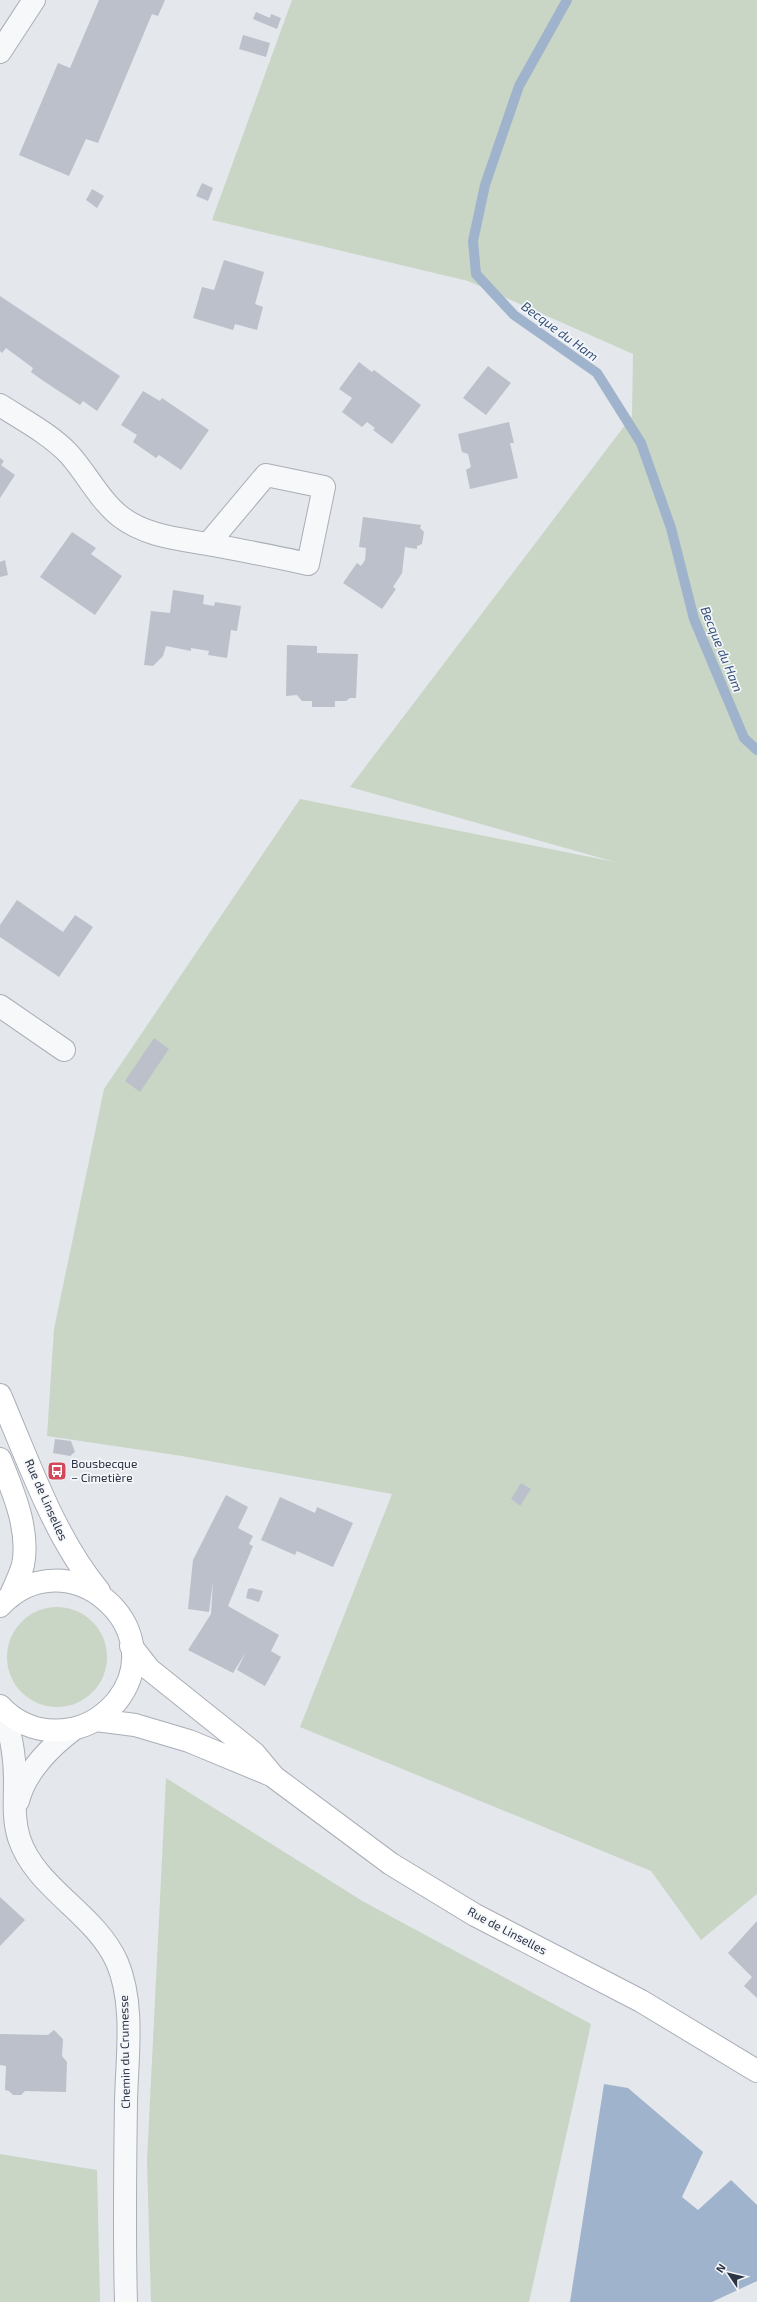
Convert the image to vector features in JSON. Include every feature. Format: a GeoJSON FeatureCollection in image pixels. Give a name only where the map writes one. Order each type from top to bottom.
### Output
{"type":"FeatureCollection","features":[{"type":"Feature","properties":{"kind":"street"},"geometry":{"type":"LineString","coordinates":[[0,52],[34,0]]}},
{"type":"Feature","properties":{"kind":"street"},"geometry":{"type":"LineString","coordinates":[[0,405],[55,442],[68,454],[104,500],[121,517],[149,532],[208,544],[308,564],[324,487],[266,475],[208,544]]}},
{"type":"Feature","properties":{"kind":"street"},"geometry":{"type":"LineString","coordinates":[[0,1006],[64,1050]]}},
{"type":"Feature","properties":{"kind":"street","name":"Rue de Linselles"},"geometry":{"type":"LineString","coordinates":[[0,1395],[64,1541],[84,1573],[119,1614],[129,1635],[131,1646],[148,1670],[244,1744],[254,1753],[274,1777],[372,1851],[450,1900],[641,2001],[755,2070]]}},
{"type":"Feature","properties":{"kind":"street"},"geometry":{"type":"LineString","coordinates":[[0,1459],[10,1483],[22,1525],[24,1538],[23,1565],[5,1601]]}},
{"type":"Feature","properties":{"kind":"street"},"geometry":{"type":"LineString","coordinates":[[5,1601],[19,1590],[40,1582],[62,1580],[84,1586],[104,1597]]}},
{"type":"Feature","properties":{"kind":"street"},"geometry":{"type":"LineString","coordinates":[[0,1706],[9,1715],[29,1726],[52,1731],[74,1729],[96,1720],[112,1706],[124,1688],[131,1668],[131,1646]]}},
{"type":"Feature","properties":{"kind":"street","name":"Chemin du Crumesse"},"geometry":{"type":"LineString","coordinates":[[0,1706],[10,1728],[14,1753],[14,1816],[19,1840],[26,1854],[49,1883],[96,1928],[116,1961],[123,1980],[127,2028],[124,2226],[126,2302]]}},
{"type":"Feature","properties":{"kind":"street","name":"Rue de Linselles"},"geometry":{"type":"LineString","coordinates":[[96,1720],[135,1725],[189,1741],[274,1777]]}},
{"type":"Feature","properties":{"kind":"street","name":"Chemin du Crumesse"},"geometry":{"type":"LineString","coordinates":[[14,1816],[22,1787],[27,1779],[54,1745],[74,1729]]}},
{"type":"Feature","properties":{"kind":"green space"},"geometry":{"type":"Polygon","coordinates":[[[292,0],[757,0],[757,1894],[701,1940],[651,1871],[300,1727],[392,1494],[182,1456],[47,1436],[54,1329],[104,1089],[300,799],[615,862],[350,787],[632,416],[633,354],[468,281],[212,220],[292,0]]]}},
{"type":"Feature","properties":{"kind":"green space"},"geometry":{"type":"Polygon","coordinates":[[[57,1607],[67,1608],[85,1615],[99,1629],[106,1647],[106,1667],[99,1685],[85,1699],[67,1706],[57,1707],[47,1706],[29,1699],[15,1685],[8,1667],[7,1657],[8,1647],[15,1629],[29,1615],[47,1608],[57,1607]]]}},
{"type":"Feature","properties":{"kind":"green space"},"geometry":{"type":"Polygon","coordinates":[[[166,1778],[364,1902],[591,2024],[529,2302],[151,2302],[147,2161],[166,1778]]]}},
{"type":"Feature","properties":{"kind":"green space"},"geometry":{"type":"Polygon","coordinates":[[[0,2154],[97,2170],[100,2302],[0,2302],[0,2154]]]}},
{"type":"Feature","properties":{"kind":"water"},"geometry":{"type":"Polygon","coordinates":[[[604,2084],[628,2088],[703,2152],[682,2197],[698,2210],[731,2180],[757,2205],[757,2281],[712,2302],[570,2302],[604,2084]]]}},
{"type":"Feature","properties":{"kind":"building"},"geometry":{"type":"Polygon","coordinates":[[[99,0],[165,0],[158,16],[152,14],[98,143],[86,139],[69,176],[19,155],[58,63],[70,68],[99,0]]]}},
{"type":"Feature","properties":{"kind":"building"},"geometry":{"type":"Polygon","coordinates":[[[256,12],[270,18],[271,14],[281,18],[277,29],[253,19],[256,12]]]}},
{"type":"Feature","properties":{"kind":"building"},"geometry":{"type":"Polygon","coordinates":[[[243,35],[270,43],[266,57],[239,49],[243,35]]]}},
{"type":"Feature","properties":{"kind":"building"},"geometry":{"type":"Polygon","coordinates":[[[202,183],[213,188],[208,201],[196,196],[202,183]]]}},
{"type":"Feature","properties":{"kind":"building"},"geometry":{"type":"Polygon","coordinates":[[[92,189],[104,196],[97,208],[86,200],[92,189]]]}},
{"type":"Feature","properties":{"kind":"building"},"geometry":{"type":"Polygon","coordinates":[[[224,260],[264,272],[255,304],[263,307],[257,330],[235,324],[233,330],[193,318],[202,287],[214,290],[224,260]]]}},
{"type":"Feature","properties":{"kind":"building"},"geometry":{"type":"Polygon","coordinates":[[[0,296],[120,376],[97,411],[83,401],[80,405],[42,380],[31,372],[33,368],[6,348],[2,353],[0,351],[0,296]]]}},
{"type":"Feature","properties":{"kind":"building"},"geometry":{"type":"Polygon","coordinates":[[[359,362],[372,372],[374,370],[421,405],[392,444],[373,430],[375,428],[367,422],[362,427],[342,412],[352,398],[339,389],[359,362]]]}},
{"type":"Feature","properties":{"kind":"building"},"geometry":{"type":"Polygon","coordinates":[[[488,366],[511,383],[486,415],[463,398],[488,366]]]}},
{"type":"Feature","properties":{"kind":"building"},"geometry":{"type":"Polygon","coordinates":[[[143,391],[160,401],[162,398],[209,430],[181,470],[159,455],[156,458],[133,442],[137,435],[121,425],[143,391]]]}},
{"type":"Feature","properties":{"kind":"building"},"geometry":{"type":"Polygon","coordinates":[[[509,422],[514,443],[510,443],[518,478],[470,489],[466,470],[471,467],[468,454],[462,452],[458,434],[509,422]]]}},
{"type":"Feature","properties":{"kind":"building"},"geometry":{"type":"Polygon","coordinates":[[[0,458],[4,461],[1,465],[15,475],[0,498],[0,458]]]}},
{"type":"Feature","properties":{"kind":"building"},"geometry":{"type":"Polygon","coordinates":[[[363,517],[421,525],[420,528],[424,532],[422,544],[417,546],[417,549],[405,547],[402,573],[393,587],[396,589],[382,609],[343,583],[357,563],[361,566],[365,560],[366,548],[359,547],[363,517]]]}},
{"type":"Feature","properties":{"kind":"building"},"geometry":{"type":"Polygon","coordinates":[[[72,532],[96,548],[91,554],[122,576],[95,615],[40,577],[72,532]]]}},
{"type":"Feature","properties":{"kind":"building"},"geometry":{"type":"Polygon","coordinates":[[[5,560],[8,575],[0,577],[0,562],[5,560]]]}},
{"type":"Feature","properties":{"kind":"building"},"geometry":{"type":"Polygon","coordinates":[[[173,590],[204,595],[203,604],[214,606],[215,602],[241,606],[237,631],[231,630],[227,658],[208,655],[209,651],[191,648],[191,651],[166,646],[163,656],[153,666],[144,665],[151,611],[170,613],[173,590]]]}},
{"type":"Feature","properties":{"kind":"building"},"geometry":{"type":"Polygon","coordinates":[[[287,645],[317,646],[317,653],[358,654],[356,698],[350,698],[346,701],[335,701],[335,707],[312,707],[312,701],[302,701],[297,695],[286,696],[287,645]]]}},
{"type":"Feature","properties":{"kind":"building"},"geometry":{"type":"Polygon","coordinates":[[[17,900],[63,932],[75,915],[93,927],[59,977],[0,937],[0,925],[17,900]]]}},
{"type":"Feature","properties":{"kind":"building"},"geometry":{"type":"Polygon","coordinates":[[[154,1038],[169,1049],[140,1092],[125,1081],[154,1038]]]}},
{"type":"Feature","properties":{"kind":"building"},"geometry":{"type":"Polygon","coordinates":[[[55,1439],[71,1441],[75,1452],[70,1456],[53,1453],[55,1439]]]}},
{"type":"Feature","properties":{"kind":"building"},"geometry":{"type":"Polygon","coordinates":[[[521,1483],[531,1489],[520,1506],[511,1499],[521,1483]]]}},
{"type":"Feature","properties":{"kind":"building"},"geometry":{"type":"Polygon","coordinates":[[[226,1495],[248,1507],[238,1528],[253,1536],[249,1544],[253,1546],[228,1606],[279,1635],[271,1651],[281,1657],[265,1686],[237,1670],[246,1652],[233,1673],[188,1650],[211,1614],[213,1581],[209,1612],[188,1609],[193,1560],[226,1495]]]}},
{"type":"Feature","properties":{"kind":"building"},"geometry":{"type":"Polygon","coordinates":[[[280,1497],[315,1513],[317,1507],[353,1523],[333,1567],[297,1551],[295,1555],[261,1540],[280,1497]]]}},
{"type":"Feature","properties":{"kind":"building"},"geometry":{"type":"Polygon","coordinates":[[[251,1588],[263,1591],[259,1602],[246,1598],[248,1589],[251,1588]]]}},
{"type":"Feature","properties":{"kind":"building"},"geometry":{"type":"Polygon","coordinates":[[[0,1897],[25,1920],[0,1946],[0,1897]]]}},
{"type":"Feature","properties":{"kind":"building"},"geometry":{"type":"Polygon","coordinates":[[[757,1921],[757,1998],[744,1986],[752,1977],[728,1953],[757,1921]]]}},
{"type":"Feature","properties":{"kind":"building"},"geometry":{"type":"Polygon","coordinates":[[[54,2030],[63,2039],[62,2056],[67,2062],[66,2092],[25,2091],[21,2095],[13,2095],[9,2091],[5,2090],[6,2066],[0,2065],[0,2034],[48,2035],[54,2030]]]}},
{"type":"Feature","properties":{"kind":"waterway","name":"Becque du Ham"},"geometry":{"type":"LineString","coordinates":[[567,0],[519,86],[485,185],[473,241],[476,274],[514,315],[597,373],[641,443],[671,528],[694,619],[744,738],[757,750]]}},
{"type":"Feature","properties":{"kind":"place","name":"Bousbecque – Cimetière"},"geometry":{"type":"Point","coordinates":[57,1471]}}]}
